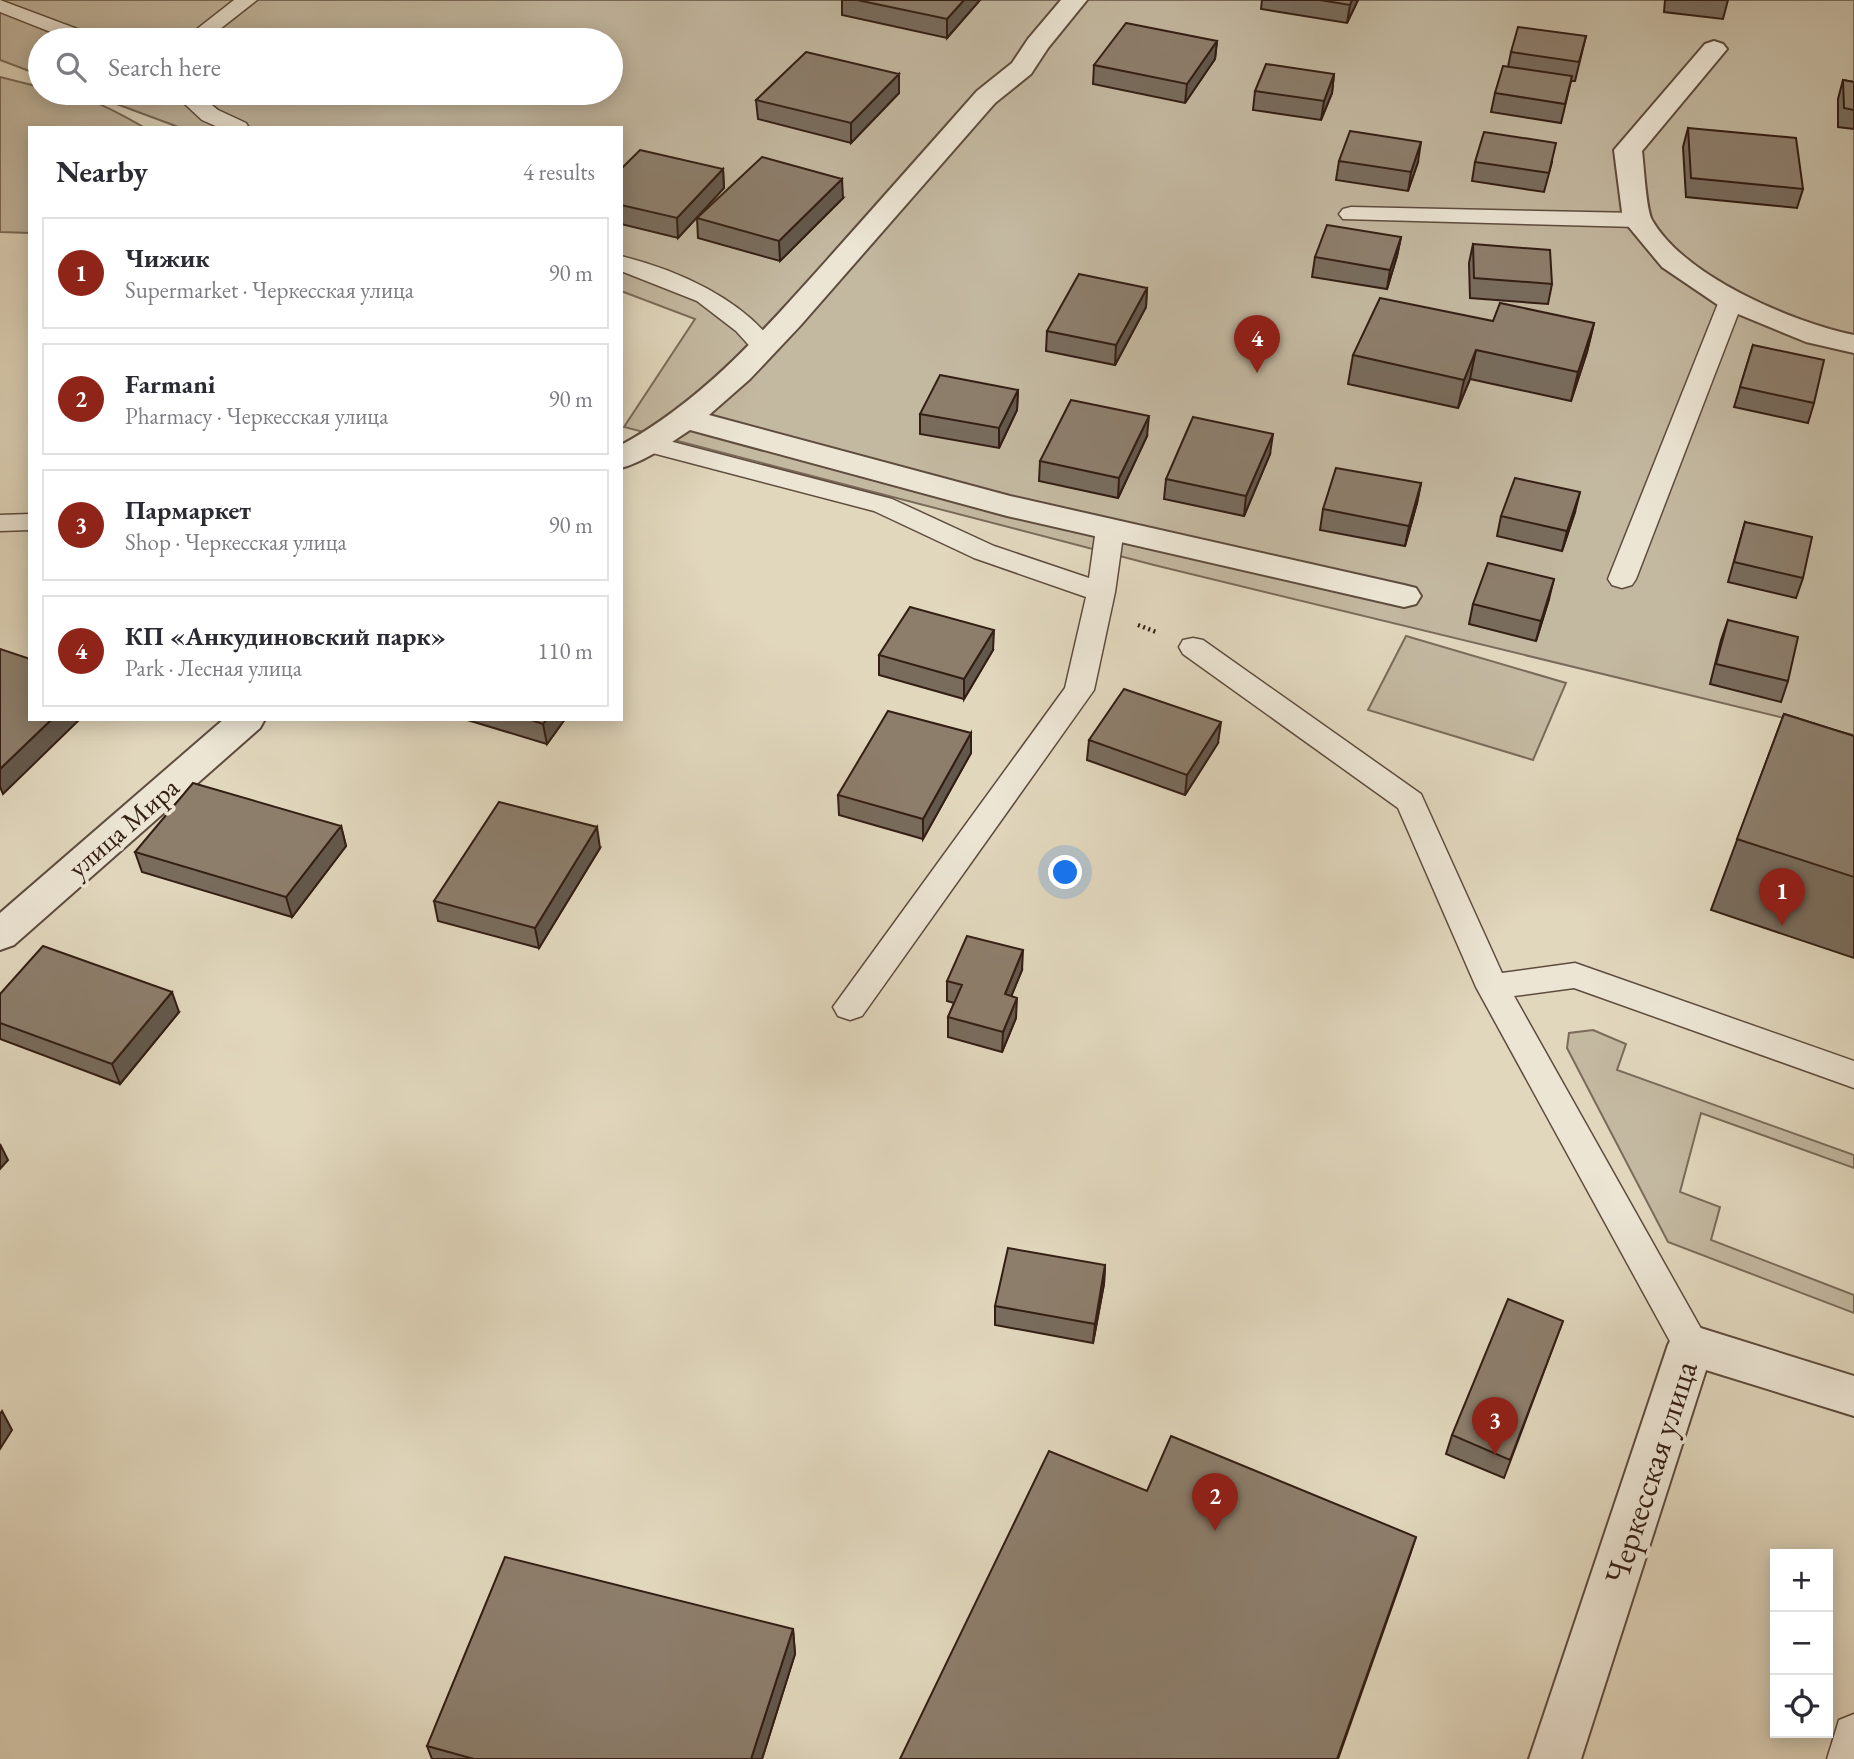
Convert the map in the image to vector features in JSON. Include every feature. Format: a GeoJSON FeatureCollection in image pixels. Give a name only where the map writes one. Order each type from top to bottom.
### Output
{"type":"FeatureCollection","features":[{"type":"Feature","properties":{"kind":"street"},"geometry":{"type":"LineString","coordinates":[[623,457],[650,444],[686,419],[765,348],[986,97],[1022,68],[1037,44],[1074,0]]}},
{"type":"Feature","properties":{"kind":"street"},"geometry":{"type":"LineString","coordinates":[[1714,49],[1628,150],[1637,220],[1672,261],[1731,301],[1817,336],[1854,344]]}},
{"type":"Feature","properties":{"kind":"street"},"geometry":{"type":"LineString","coordinates":[[686,419],[1007,506],[1404,596]]}},
{"type":"Feature","properties":{"kind":"street","name":"улица Мира"},"geometry":{"type":"LineString","coordinates":[[0,935],[245,721]]}},
{"type":"Feature","properties":{"kind":"street","name":"Черкесская улица"},"geometry":{"type":"LineString","coordinates":[[1555,1759],[1691,1345],[1854,1396]]}},
{"type":"Feature","properties":{"kind":"lane"},"geometry":{"type":"LineString","coordinates":[[209,28],[247,0]]}},
{"type":"Feature","properties":{"kind":"lane"},"geometry":{"type":"LineString","coordinates":[[0,5],[58,28]]}},
{"type":"Feature","properties":{"kind":"lane"},"geometry":{"type":"LineString","coordinates":[[198,105],[210,115],[234,126]]}},
{"type":"Feature","properties":{"kind":"lane"},"geometry":{"type":"LineString","coordinates":[[1351,214],[1637,220]]}},
{"type":"Feature","properties":{"kind":"lane"},"geometry":{"type":"LineString","coordinates":[[623,264],[706,296],[746,326],[765,348]]}},
{"type":"Feature","properties":{"kind":"lane"},"geometry":{"type":"LineString","coordinates":[[1622,579],[1731,301]]}},
{"type":"Feature","properties":{"kind":"lane"},"geometry":{"type":"LineString","coordinates":[[650,444],[883,505],[984,552],[1100,600]]}},
{"type":"Feature","properties":{"kind":"lane"},"geometry":{"type":"LineString","coordinates":[[0,523],[28,522]]}},
{"type":"Feature","properties":{"kind":"lane"},"geometry":{"type":"LineString","coordinates":[[850,1007],[1079,690],[1100,600],[1110,529]]}},
{"type":"Feature","properties":{"kind":"lane"},"geometry":{"type":"LineString","coordinates":[[1193,647],[1410,802],[1492,987],[1691,1345]]}},
{"type":"Feature","properties":{"kind":"lane"},"geometry":{"type":"LineString","coordinates":[[1492,987],[1575,975],[1854,1075]]}},
{"type":"Feature","properties":{"kind":"lane"},"geometry":{"type":"LineString","coordinates":[[1848,1759],[1854,1735]]}},
{"type":"Feature","properties":{"kind":"path"},"geometry":{"type":"LineString","coordinates":[[1100,600],[1193,647]]}},
{"type":"Feature","properties":{"kind":"shaded area"},"geometry":{"type":"Polygon","coordinates":[[[0,0],[1854,0],[1854,735],[1154,565],[624,427],[695,319],[623,292],[623,126],[176,126],[119,105],[623,105],[623,28],[28,28],[28,70],[0,60],[0,0]]]}},
{"type":"Feature","properties":{"kind":"shaded area"},"geometry":{"type":"Polygon","coordinates":[[[0,77],[28,84],[28,105],[99,105],[141,126],[28,126],[28,233],[0,232],[0,77]]]}},
{"type":"Feature","properties":{"kind":"shaded area"},"geometry":{"type":"Polygon","coordinates":[[[1406,636],[1566,683],[1533,760],[1368,710],[1406,636]]]}},
{"type":"Feature","properties":{"kind":"shaded area"},"geometry":{"type":"Polygon","coordinates":[[[1593,1030],[1626,1044],[1617,1070],[1854,1155],[1854,1168],[1701,1113],[1680,1192],[1720,1207],[1711,1240],[1854,1295],[1854,1313],[1668,1242],[1567,1048],[1569,1033],[1593,1030]]]}},
{"type":"Feature","properties":{"kind":"building"},"geometry":{"type":"Polygon","coordinates":[[[857,0],[964,0],[947,19],[857,0]]]}},
{"type":"Feature","properties":{"kind":"building"},"geometry":{"type":"Polygon","coordinates":[[[1320,0],[1352,0],[1350,5],[1320,0]]]}},
{"type":"Feature","properties":{"kind":"building"},"geometry":{"type":"Polygon","coordinates":[[[1126,23],[1217,41],[1187,84],[1094,65],[1126,23]]]}},
{"type":"Feature","properties":{"kind":"building"},"geometry":{"type":"Polygon","coordinates":[[[1518,27],[1586,36],[1579,62],[1511,52],[1518,27]]]}},
{"type":"Feature","properties":{"kind":"building"},"geometry":{"type":"Polygon","coordinates":[[[806,52],[899,74],[851,123],[756,100],[806,52]]]}},
{"type":"Feature","properties":{"kind":"building"},"geometry":{"type":"Polygon","coordinates":[[[1266,64],[1334,74],[1324,101],[1255,91],[1266,64]]]}},
{"type":"Feature","properties":{"kind":"building"},"geometry":{"type":"Polygon","coordinates":[[[1503,66],[1572,76],[1565,104],[1495,93],[1503,66]]]}},
{"type":"Feature","properties":{"kind":"building"},"geometry":{"type":"Polygon","coordinates":[[[1843,80],[1854,82],[1854,110],[1844,108],[1843,80]]]}},
{"type":"Feature","properties":{"kind":"building"},"geometry":{"type":"Polygon","coordinates":[[[1688,128],[1796,138],[1803,189],[1691,178],[1688,128]]]}},
{"type":"Feature","properties":{"kind":"building"},"geometry":{"type":"Polygon","coordinates":[[[1350,131],[1421,142],[1411,172],[1339,161],[1350,131]]]}},
{"type":"Feature","properties":{"kind":"building"},"geometry":{"type":"Polygon","coordinates":[[[1484,132],[1556,143],[1549,173],[1475,162],[1484,132]]]}},
{"type":"Feature","properties":{"kind":"building"},"geometry":{"type":"Polygon","coordinates":[[[640,150],[723,169],[677,218],[623,205],[623,167],[640,150]]]}},
{"type":"Feature","properties":{"kind":"building"},"geometry":{"type":"Polygon","coordinates":[[[762,157],[842,179],[779,241],[697,218],[762,157]]]}},
{"type":"Feature","properties":{"kind":"building"},"geometry":{"type":"Polygon","coordinates":[[[1327,225],[1401,237],[1390,270],[1315,257],[1327,225]]]}},
{"type":"Feature","properties":{"kind":"building"},"geometry":{"type":"Polygon","coordinates":[[[1473,244],[1550,250],[1552,284],[1474,278],[1473,244]]]}},
{"type":"Feature","properties":{"kind":"building"},"geometry":{"type":"Polygon","coordinates":[[[1079,274],[1147,288],[1116,345],[1047,331],[1079,274]]]}},
{"type":"Feature","properties":{"kind":"building"},"geometry":{"type":"Polygon","coordinates":[[[1380,298],[1493,321],[1500,303],[1594,323],[1578,372],[1476,350],[1464,380],[1353,355],[1380,298]]]}},
{"type":"Feature","properties":{"kind":"building"},"geometry":{"type":"Polygon","coordinates":[[[1753,345],[1824,360],[1814,403],[1740,387],[1753,345]]]}},
{"type":"Feature","properties":{"kind":"building"},"geometry":{"type":"Polygon","coordinates":[[[940,375],[1018,390],[999,428],[920,414],[940,375]]]}},
{"type":"Feature","properties":{"kind":"building"},"geometry":{"type":"Polygon","coordinates":[[[1071,400],[1149,416],[1119,478],[1040,461],[1071,400]]]}},
{"type":"Feature","properties":{"kind":"building"},"geometry":{"type":"Polygon","coordinates":[[[1193,417],[1273,434],[1246,496],[1166,479],[1193,417]]]}},
{"type":"Feature","properties":{"kind":"building"},"geometry":{"type":"Polygon","coordinates":[[[1336,468],[1421,483],[1409,526],[1323,509],[1336,468]]]}},
{"type":"Feature","properties":{"kind":"building"},"geometry":{"type":"Polygon","coordinates":[[[1515,478],[1580,492],[1567,531],[1501,516],[1515,478]]]}},
{"type":"Feature","properties":{"kind":"building"},"geometry":{"type":"Polygon","coordinates":[[[1745,522],[1812,537],[1803,578],[1734,562],[1745,522]]]}},
{"type":"Feature","properties":{"kind":"building"},"geometry":{"type":"Polygon","coordinates":[[[1488,563],[1554,579],[1541,621],[1473,604],[1488,563]]]}},
{"type":"Feature","properties":{"kind":"building"},"geometry":{"type":"Polygon","coordinates":[[[910,607],[994,630],[964,679],[879,655],[910,607]]]}},
{"type":"Feature","properties":{"kind":"building"},"geometry":{"type":"Polygon","coordinates":[[[1728,620],[1798,637],[1788,681],[1716,664],[1728,620]]]}},
{"type":"Feature","properties":{"kind":"building"},"geometry":{"type":"Polygon","coordinates":[[[0,649],[28,658],[28,721],[50,721],[0,769],[0,649]]]}},
{"type":"Feature","properties":{"kind":"building"},"geometry":{"type":"Polygon","coordinates":[[[1124,689],[1221,722],[1187,775],[1089,740],[1124,689]]]}},
{"type":"Feature","properties":{"kind":"building"},"geometry":{"type":"Polygon","coordinates":[[[888,711],[971,733],[923,819],[838,795],[888,711]]]}},
{"type":"Feature","properties":{"kind":"building"},"geometry":{"type":"Polygon","coordinates":[[[1784,714],[1854,736],[1854,877],[1737,839],[1784,714]]]}},
{"type":"Feature","properties":{"kind":"building"},"geometry":{"type":"Polygon","coordinates":[[[193,783],[341,826],[286,897],[135,852],[193,783]]]}},
{"type":"Feature","properties":{"kind":"building"},"geometry":{"type":"Polygon","coordinates":[[[499,802],[597,827],[535,928],[434,901],[499,802]]]}},
{"type":"Feature","properties":{"kind":"building"},"geometry":{"type":"Polygon","coordinates":[[[967,936],[1023,950],[1005,994],[1017,998],[1003,1032],[948,1017],[962,985],[947,981],[967,936]]]}},
{"type":"Feature","properties":{"kind":"building"},"geometry":{"type":"Polygon","coordinates":[[[43,946],[172,992],[112,1064],[0,1023],[0,994],[43,946]]]}},
{"type":"Feature","properties":{"kind":"building"},"geometry":{"type":"Polygon","coordinates":[[[1008,1248],[1105,1265],[1095,1324],[995,1306],[1008,1248]]]}},
{"type":"Feature","properties":{"kind":"building"},"geometry":{"type":"Polygon","coordinates":[[[1508,1299],[1563,1321],[1510,1460],[1452,1435],[1508,1299]]]}},
{"type":"Feature","properties":{"kind":"building"},"geometry":{"type":"Polygon","coordinates":[[[1171,1436],[1416,1537],[1337,1759],[900,1759],[1049,1451],[1147,1491],[1171,1436]]]}},
{"type":"Feature","properties":{"kind":"building"},"geometry":{"type":"Polygon","coordinates":[[[505,1557],[793,1629],[751,1759],[474,1759],[427,1746],[505,1557]]]}},
{"type":"Feature","properties":{"kind":"place","name":"КП «Анкудиновский парк»"},"geometry":{"type":"Point","coordinates":[1257,373]}},
{"type":"Feature","properties":{"kind":"place","name":"Чижик"},"geometry":{"type":"Point","coordinates":[1782,926]}},
{"type":"Feature","properties":{"kind":"place","name":"Пармаркет"},"geometry":{"type":"Point","coordinates":[1495,1455]}},
{"type":"Feature","properties":{"kind":"place","name":"Farmani"},"geometry":{"type":"Point","coordinates":[1215,1531]}}]}
